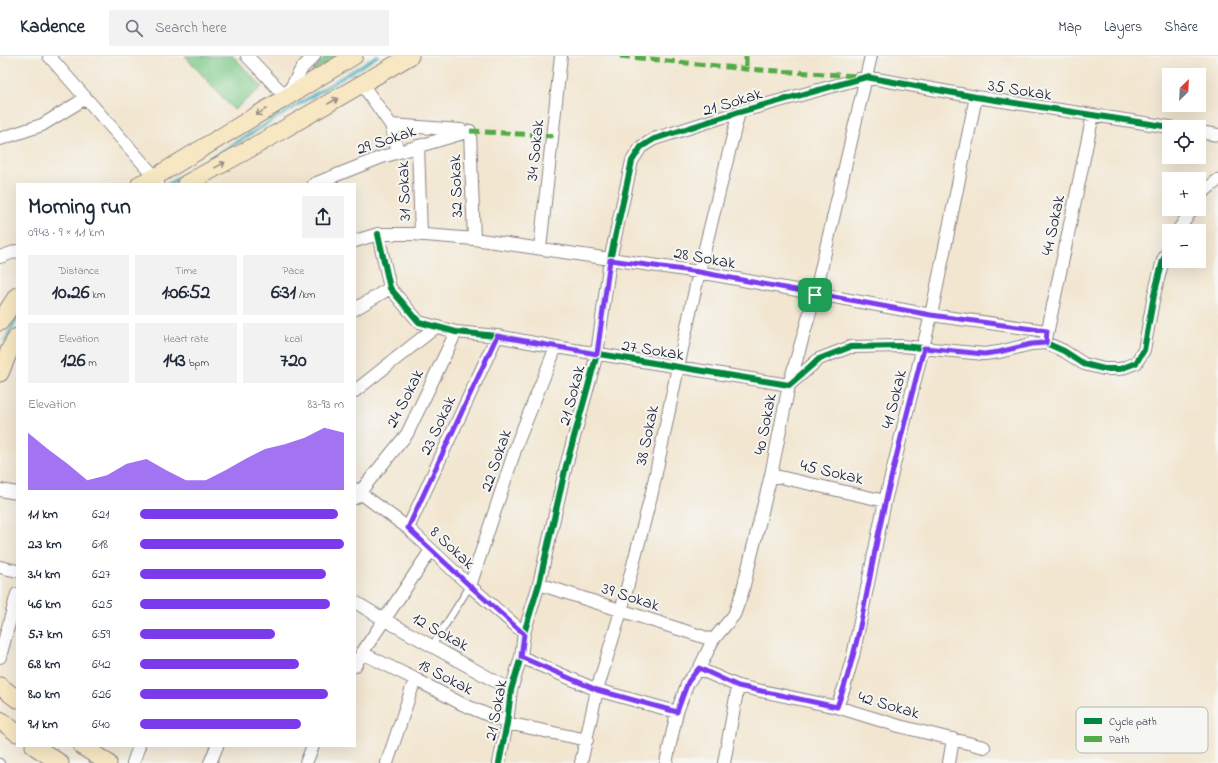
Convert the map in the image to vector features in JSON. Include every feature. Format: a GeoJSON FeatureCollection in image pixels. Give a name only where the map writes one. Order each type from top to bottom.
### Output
{"type":"FeatureCollection","features":[{"type":"Feature","properties":{"kind":"main road"},"geometry":{"type":"LineString","coordinates":[[151,182],[354,56]]}},
{"type":"Feature","properties":{"kind":"main road"},"geometry":{"type":"LineString","coordinates":[[188,183],[260,144],[410,56]]}},
{"type":"Feature","properties":{"kind":"main road"},"geometry":{"type":"LineString","coordinates":[[0,322],[16,298]]}},
{"type":"Feature","properties":{"kind":"main road"},"geometry":{"type":"LineString","coordinates":[[0,373],[16,339]]}},
{"type":"Feature","properties":{"kind":"main road"},"geometry":{"type":"LineString","coordinates":[[0,686],[16,698]]}},
{"type":"Feature","properties":{"kind":"main road"},"geometry":{"type":"LineString","coordinates":[[0,720],[16,732]]}},
{"type":"Feature","properties":{"kind":"main road"},"geometry":{"type":"LineString","coordinates":[[35,747],[57,763]]}},
{"type":"Feature","properties":{"kind":"main road"},"geometry":{"type":"LineString","coordinates":[[84,747],[102,755]]}},
{"type":"Feature","properties":{"kind":"street"},"geometry":{"type":"LineString","coordinates":[[49,56],[86,98],[151,182]]}},
{"type":"Feature","properties":{"kind":"street"},"geometry":{"type":"LineString","coordinates":[[247,56],[286,97],[302,68],[314,56]]}},
{"type":"Feature","properties":{"kind":"street","name":"34 Sokak"},"geometry":{"type":"LineString","coordinates":[[540,248],[561,56]]}},
{"type":"Feature","properties":{"kind":"street","name":"40 Sokak"},"geometry":{"type":"LineString","coordinates":[[666,763],[677,712],[688,682],[699,668],[713,640],[734,615],[742,593],[771,475],[789,385],[815,295],[871,56]]}},
{"type":"Feature","properties":{"kind":"street","name":"35 Sokak"},"geometry":{"type":"LineString","coordinates":[[866,77],[976,97],[1162,126]]}},
{"type":"Feature","properties":{"kind":"street","name":"21 Sokak"},"geometry":{"type":"LineString","coordinates":[[499,763],[507,723],[511,690],[521,657],[524,634],[539,584],[566,466],[597,354],[610,260],[632,161],[641,146],[654,139],[739,112],[866,77]]}},
{"type":"Feature","properties":{"kind":"street"},"geometry":{"type":"LineString","coordinates":[[362,84],[390,125],[398,152]]}},
{"type":"Feature","properties":{"kind":"street","name":"41 Sokak"},"geometry":{"type":"LineString","coordinates":[[837,707],[853,656],[885,501],[924,348],[976,97]]}},
{"type":"Feature","properties":{"kind":"street"},"geometry":{"type":"LineString","coordinates":[[0,139],[42,125],[86,98]]}},
{"type":"Feature","properties":{"kind":"street","name":"38 Sokak"},"geometry":{"type":"LineString","coordinates":[[582,763],[597,690],[621,611],[652,492],[699,272],[739,112]]}},
{"type":"Feature","properties":{"kind":"street","name":"44 Sokak"},"geometry":{"type":"LineString","coordinates":[[1047,337],[1093,115]]}},
{"type":"Feature","properties":{"kind":"street"},"geometry":{"type":"LineString","coordinates":[[390,125],[470,131]]}},
{"type":"Feature","properties":{"kind":"street","name":"29 Sokak"},"geometry":{"type":"LineString","coordinates":[[316,183],[382,156],[470,131]]}},
{"type":"Feature","properties":{"kind":"street","name":"32 Sokak"},"geometry":{"type":"LineString","coordinates":[[470,131],[474,239]]}},
{"type":"Feature","properties":{"kind":"street"},"geometry":{"type":"LineString","coordinates":[[1206,133],[1218,135]]}},
{"type":"Feature","properties":{"kind":"street","name":"31 Sokak"},"geometry":{"type":"LineString","coordinates":[[418,146],[421,235]]}},
{"type":"Feature","properties":{"kind":"street"},"geometry":{"type":"LineString","coordinates":[[1206,190],[1218,180]]}},
{"type":"Feature","properties":{"kind":"street","name":"28 Sokak"},"geometry":{"type":"LineString","coordinates":[[356,241],[378,234],[421,235],[474,239],[540,248],[610,260],[699,272],[815,295],[1047,337]]}},
{"type":"Feature","properties":{"kind":"street","name":"27 Sokak"},"geometry":{"type":"LineString","coordinates":[[378,234],[390,288],[419,322],[456,332],[497,336],[597,354],[789,385]]}},
{"type":"Feature","properties":{"kind":"street"},"geometry":{"type":"LineString","coordinates":[[0,257],[16,251]]}},
{"type":"Feature","properties":{"kind":"street"},"geometry":{"type":"LineString","coordinates":[[789,385],[819,359],[850,348],[902,346],[984,354],[1031,344],[1047,337],[1064,351],[1084,364],[1104,369],[1120,369],[1136,363],[1144,350],[1154,295],[1162,264]]}},
{"type":"Feature","properties":{"kind":"street"},"geometry":{"type":"LineString","coordinates":[[356,308],[390,288]]}},
{"type":"Feature","properties":{"kind":"street"},"geometry":{"type":"LineString","coordinates":[[356,390],[436,327]]}},
{"type":"Feature","properties":{"kind":"street","name":"24 Sokak"},"geometry":{"type":"LineString","coordinates":[[356,493],[407,434],[456,332]]}},
{"type":"Feature","properties":{"kind":"street","name":"23 Sokak"},"geometry":{"type":"LineString","coordinates":[[408,528],[497,336]]}},
{"type":"Feature","properties":{"kind":"street","name":"22 Sokak"},"geometry":{"type":"LineString","coordinates":[[470,586],[518,441],[556,347]]}},
{"type":"Feature","properties":{"kind":"street","name":"45 Sokak"},"geometry":{"type":"LineString","coordinates":[[771,475],[885,501]]}},
{"type":"Feature","properties":{"kind":"street"},"geometry":{"type":"LineString","coordinates":[[0,490],[16,493]]}},
{"type":"Feature","properties":{"kind":"street","name":"8 Sokak"},"geometry":{"type":"LineString","coordinates":[[356,493],[408,528],[524,634]]}},
{"type":"Feature","properties":{"kind":"street"},"geometry":{"type":"LineString","coordinates":[[356,664],[431,550]]}},
{"type":"Feature","properties":{"kind":"street"},"geometry":{"type":"LineString","coordinates":[[0,567],[16,571]]}},
{"type":"Feature","properties":{"kind":"street","name":"39 Sokak"},"geometry":{"type":"LineString","coordinates":[[539,584],[713,640]]}},
{"type":"Feature","properties":{"kind":"street"},"geometry":{"type":"LineString","coordinates":[[0,657],[16,598]]}},
{"type":"Feature","properties":{"kind":"street","name":"12 Sokak"},"geometry":{"type":"LineString","coordinates":[[356,603],[511,690]]}},
{"type":"Feature","properties":{"kind":"street","name":"18 Sokak"},"geometry":{"type":"LineString","coordinates":[[362,653],[462,704],[507,723],[586,740]]}},
{"type":"Feature","properties":{"kind":"street"},"geometry":{"type":"LineString","coordinates":[[521,657],[597,690],[677,712]]}},
{"type":"Feature","properties":{"kind":"street","name":"42 Sokak"},"geometry":{"type":"LineString","coordinates":[[699,668],[738,686],[837,707],[899,726],[984,747]]}},
{"type":"Feature","properties":{"kind":"street"},"geometry":{"type":"LineString","coordinates":[[387,763],[415,679]]}},
{"type":"Feature","properties":{"kind":"street"},"geometry":{"type":"LineString","coordinates":[[724,763],[738,686]]}},
{"type":"Feature","properties":{"kind":"street"},"geometry":{"type":"LineString","coordinates":[[949,763],[953,739]]}},
{"type":"Feature","properties":{"kind":"street"},"geometry":{"type":"LineString","coordinates":[[133,763],[139,747]]}},
{"type":"Feature","properties":{"kind":"street"},"geometry":{"type":"LineString","coordinates":[[210,763],[217,747]]}},
{"type":"Feature","properties":{"kind":"street"},"geometry":{"type":"LineString","coordinates":[[306,763],[313,747]]}},
{"type":"Feature","properties":{"kind":"lane"},"geometry":{"type":"LineString","coordinates":[[432,646],[470,586]]}},
{"type":"Feature","properties":{"kind":"green space"},"geometry":{"type":"Polygon","coordinates":[[[185,56],[233,56],[262,87],[234,110],[185,56]]]}},
{"type":"Feature","properties":{"kind":"green space"},"geometry":{"type":"Polygon","coordinates":[[[327,56],[340,56],[312,72],[314,68],[327,56]]]}},
{"type":"Feature","properties":{"kind":"waterway"},"geometry":{"type":"LineString","coordinates":[[171,183],[377,56]]}},
{"type":"Feature","properties":{"kind":"waterway"},"geometry":{"type":"LineString","coordinates":[[5,341],[16,320]]}},
{"type":"Feature","properties":{"kind":"marked path"},"geometry":{"type":"LineString","coordinates":[[620,56],[746,69],[857,76]]}},
{"type":"Feature","properties":{"kind":"marked path"},"geometry":{"type":"LineString","coordinates":[[746,56],[746,69]]}},
{"type":"Feature","properties":{"kind":"marked path"},"geometry":{"type":"LineString","coordinates":[[470,131],[553,136]]}},
{"type":"Feature","properties":{"kind":"cycle path"},"geometry":{"type":"LineString","coordinates":[[499,763],[507,723],[511,690],[521,657],[524,633],[539,584],[566,466],[597,354],[610,260],[632,161],[641,147],[654,139],[739,112],[866,77],[976,97],[1162,126]]}},
{"type":"Feature","properties":{"kind":"cycle path"},"geometry":{"type":"LineString","coordinates":[[378,234],[390,288],[419,322],[456,332],[497,336],[789,385],[819,359],[850,347],[902,346],[984,354],[1031,344],[1046,343],[1064,351],[1084,364],[1104,369],[1120,369],[1136,363],[1144,350],[1154,295],[1162,264]]}},
{"type":"Feature","properties":{"kind":"route"},"geometry":{"type":"LineString","coordinates":[[610,260],[699,272],[815,295],[931,315],[1047,331],[1046,343],[1014,347],[999,352],[984,354],[924,348],[885,501],[853,656],[837,707],[738,686],[699,668],[688,682],[677,712],[597,690],[521,657],[524,634],[408,528],[497,336],[597,354],[610,260]]}}]}
